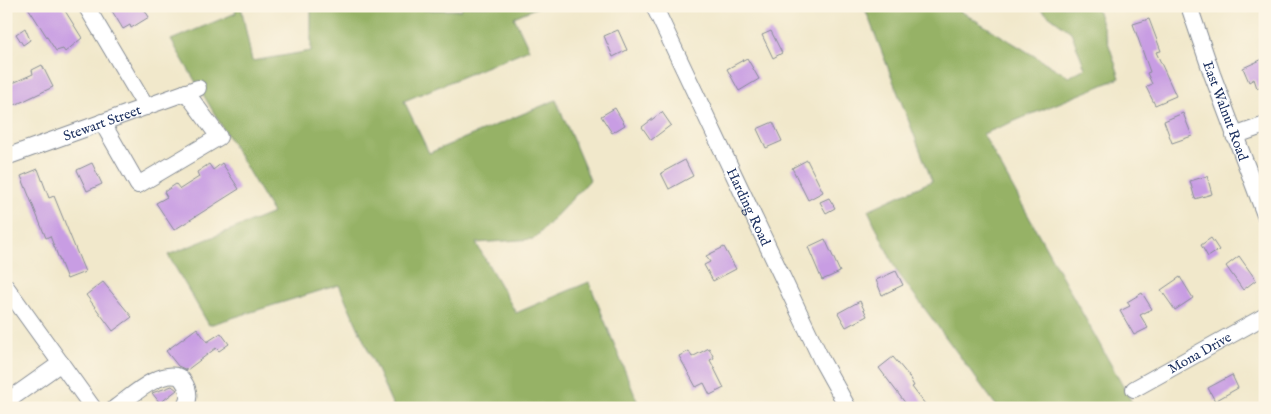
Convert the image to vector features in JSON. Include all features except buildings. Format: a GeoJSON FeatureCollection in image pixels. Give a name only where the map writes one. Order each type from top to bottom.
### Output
{"type":"FeatureCollection","features":[{"type":"Feature","properties":{"kind":"street"},"geometry":{"type":"LineString","coordinates":[[86,6],[146,107]]}},
{"type":"Feature","properties":{"kind":"street","name":"Harding Road"},"geometry":{"type":"LineString","coordinates":[[654,6],[822,361],[848,408]]}},
{"type":"Feature","properties":{"kind":"street","name":"East Walnut Road"},"geometry":{"type":"LineString","coordinates":[[1190,6],[1234,136],[1265,215]]}},
{"type":"Feature","properties":{"kind":"street","name":"Stewart Street"},"geometry":{"type":"LineString","coordinates":[[6,157],[102,122],[146,107],[192,90],[219,137],[138,185],[102,122]]}},
{"type":"Feature","properties":{"kind":"street"},"geometry":{"type":"LineString","coordinates":[[1234,136],[1265,125]]}},
{"type":"Feature","properties":{"kind":"street"},"geometry":{"type":"LineString","coordinates":[[6,287],[93,408]]}},
{"type":"Feature","properties":{"kind":"street","name":"Mona Drive"},"geometry":{"type":"LineString","coordinates":[[1134,389],[1265,316]]}},
{"type":"Feature","properties":{"kind":"street"},"geometry":{"type":"LineString","coordinates":[[6,402],[61,364]]}},
{"type":"Feature","properties":{"kind":"street"},"geometry":{"type":"LineString","coordinates":[[115,408],[152,383],[169,375],[180,377],[188,388],[188,400],[184,408]]}},
{"type":"Feature","properties":{"kind":"green space"},"geometry":{"type":"Polygon","coordinates":[[[234,6],[241,6],[252,61],[311,51],[311,6],[421,6],[423,10],[461,10],[462,6],[540,6],[514,17],[529,49],[404,101],[429,153],[556,100],[590,180],[534,239],[476,243],[516,313],[589,282],[640,408],[394,408],[339,285],[209,325],[168,255],[273,213],[171,40],[236,13],[234,6]]]}},
{"type":"Feature","properties":{"kind":"green space"},"geometry":{"type":"Polygon","coordinates":[[[864,6],[952,6],[1069,77],[1085,68],[1071,32],[1036,6],[1096,6],[1120,78],[983,134],[1135,408],[998,408],[896,270],[868,210],[932,181],[864,6]]]}}]}
